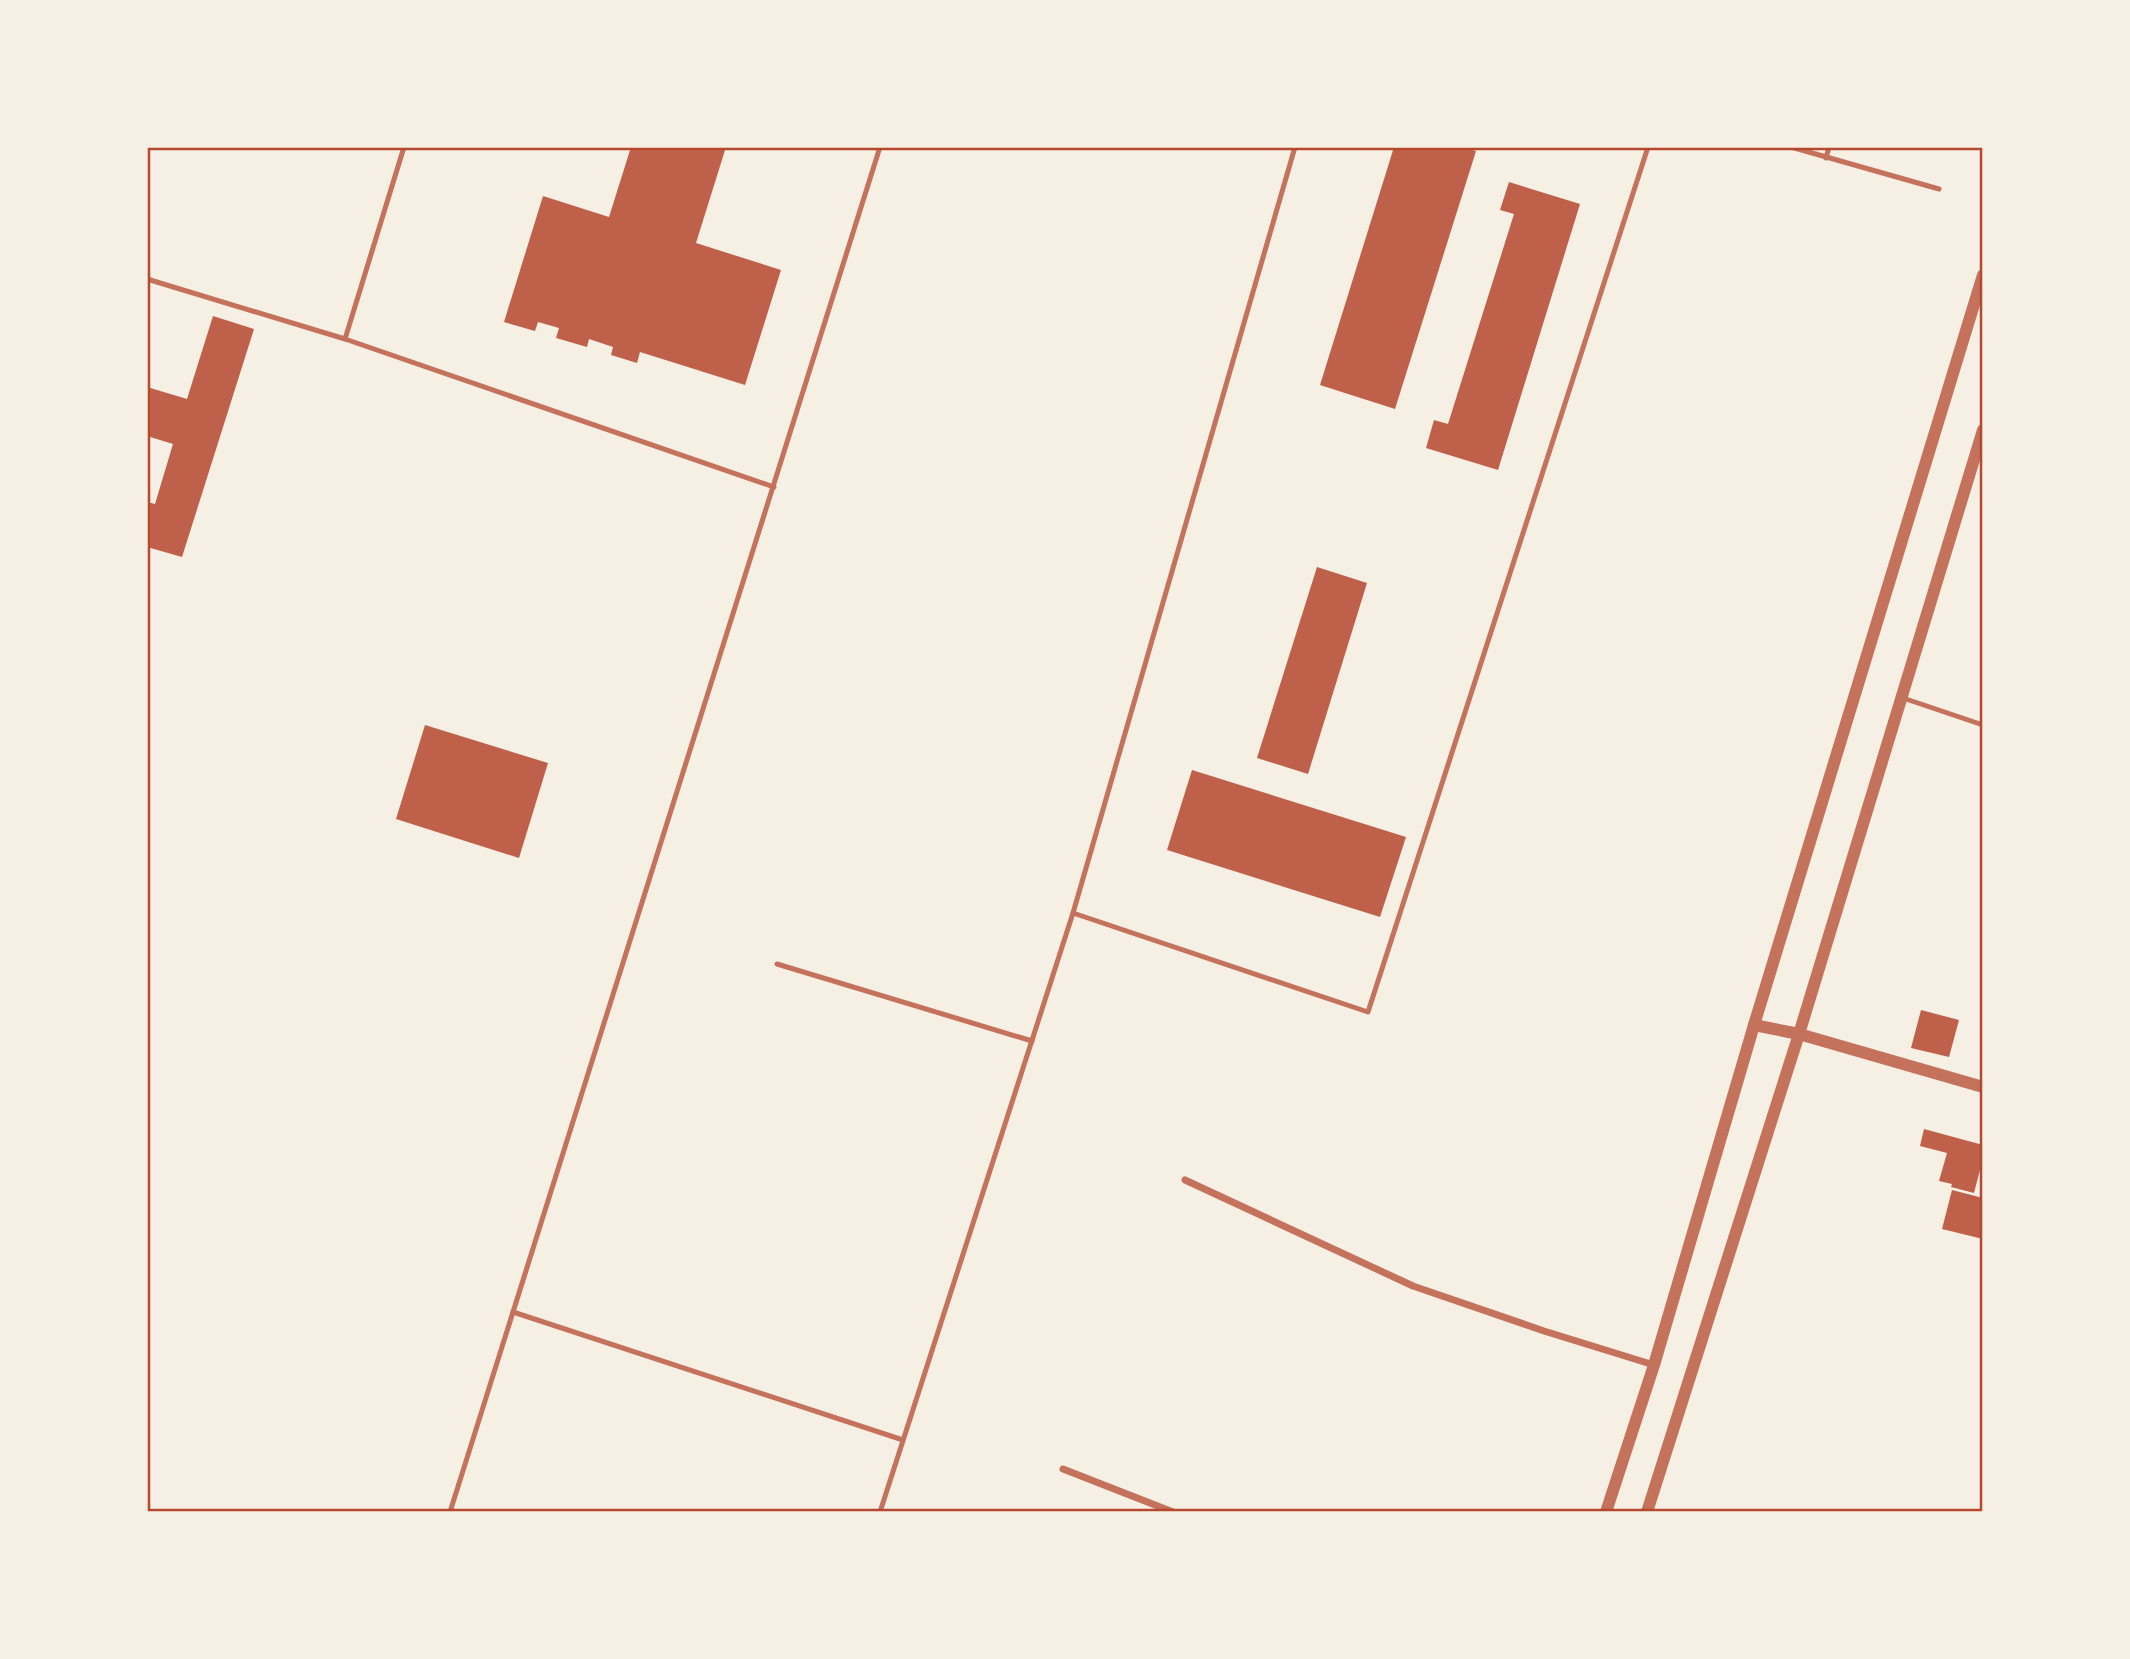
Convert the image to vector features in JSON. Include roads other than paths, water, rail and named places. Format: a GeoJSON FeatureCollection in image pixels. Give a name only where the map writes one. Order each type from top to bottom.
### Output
{"type":"FeatureCollection","features":[{"type":"Feature","properties":{"kind":"street"},"geometry":{"type":"LineString","coordinates":[[1606,1512],[1654,1365],[1754,1025],[1983,275]]}},
{"type":"Feature","properties":{"kind":"street"},"geometry":{"type":"LineString","coordinates":[[1647,1512],[1799,1034],[1983,430]]}},
{"type":"Feature","properties":{"kind":"street"},"geometry":{"type":"LineString","coordinates":[[1754,1025],[1799,1034],[1983,1087]]}},
{"type":"Feature","properties":{"kind":"street"},"geometry":{"type":"LineString","coordinates":[[1185,1180],[1413,1286],[1654,1365]]}},
{"type":"Feature","properties":{"kind":"street"},"geometry":{"type":"LineString","coordinates":[[1063,1469],[1173,1512]]}},
{"type":"Feature","properties":{"kind":"lane"},"geometry":{"type":"LineString","coordinates":[[345,339],[404,147]]}},
{"type":"Feature","properties":{"kind":"lane"},"geometry":{"type":"LineString","coordinates":[[450,1512],[880,147]]}},
{"type":"Feature","properties":{"kind":"lane"},"geometry":{"type":"LineString","coordinates":[[880,1512],[1073,914],[1295,147]]}},
{"type":"Feature","properties":{"kind":"lane"},"geometry":{"type":"LineString","coordinates":[[1073,914],[1368,1012],[1648,147]]}},
{"type":"Feature","properties":{"kind":"lane"},"geometry":{"type":"LineString","coordinates":[[1791,147],[1939,190]]}},
{"type":"Feature","properties":{"kind":"lane"},"geometry":{"type":"LineString","coordinates":[[1826,158],[1829,147]]}},
{"type":"Feature","properties":{"kind":"lane"},"geometry":{"type":"LineString","coordinates":[[147,279],[345,339],[774,486]]}},
{"type":"Feature","properties":{"kind":"lane"},"geometry":{"type":"LineString","coordinates":[[1900,698],[1983,725]]}},
{"type":"Feature","properties":{"kind":"lane"},"geometry":{"type":"LineString","coordinates":[[777,964],[1032,1041]]}},
{"type":"Feature","properties":{"kind":"lane"},"geometry":{"type":"LineString","coordinates":[[513,1312],[903,1440]]}}]}
